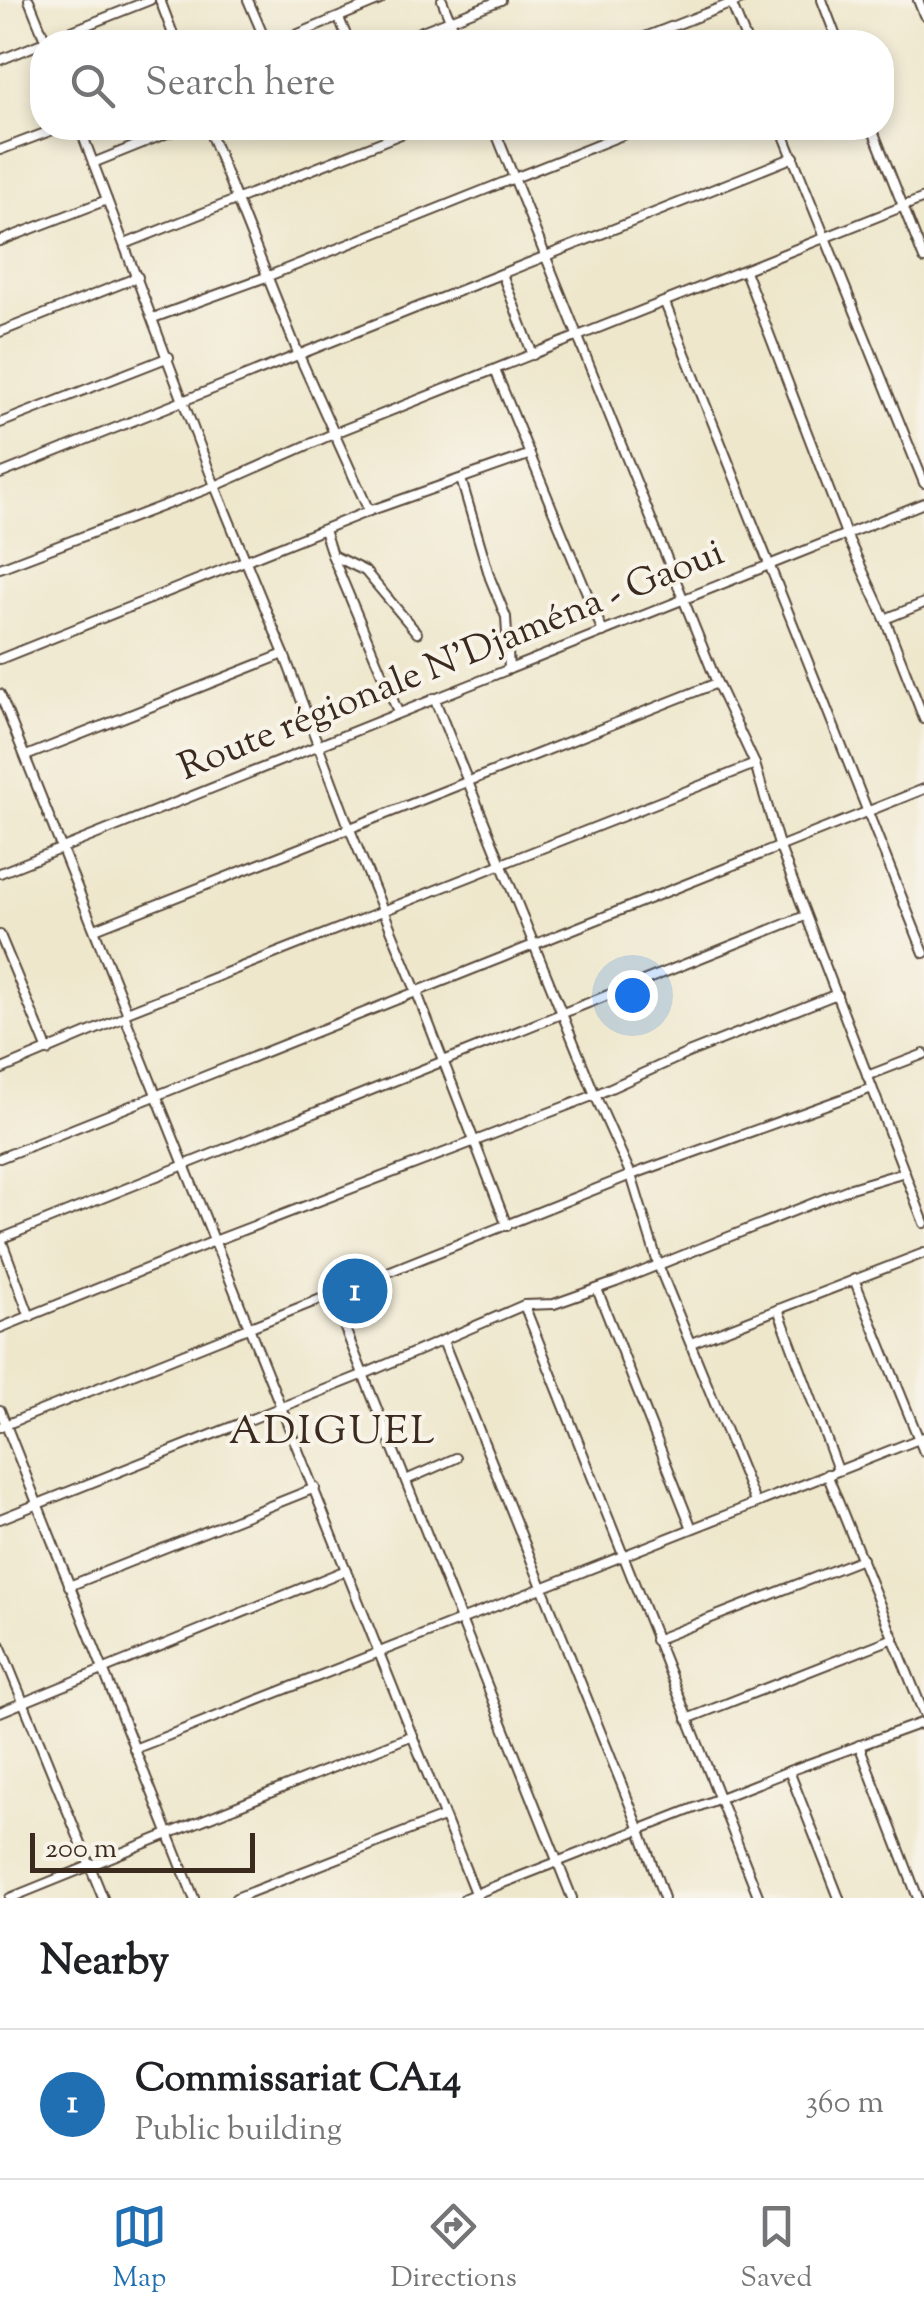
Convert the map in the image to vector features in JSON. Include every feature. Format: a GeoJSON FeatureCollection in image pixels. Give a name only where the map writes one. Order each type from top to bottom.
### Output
{"type":"FeatureCollection","features":[{"type":"Feature","properties":{"kind":"street"},"geometry":{"type":"LineString","coordinates":[[29,0],[39,30]]}},
{"type":"Feature","properties":{"kind":"street"},"geometry":{"type":"LineString","coordinates":[[76,30],[150,0]]}},
{"type":"Feature","properties":{"kind":"street"},"geometry":{"type":"LineString","coordinates":[[160,0],[171,30]]}},
{"type":"Feature","properties":{"kind":"street"},"geometry":{"type":"LineString","coordinates":[[248,0],[261,30]]}},
{"type":"Feature","properties":{"kind":"street"},"geometry":{"type":"LineString","coordinates":[[343,0],[347,30]]}},
{"type":"Feature","properties":{"kind":"street"},"geometry":{"type":"LineString","coordinates":[[309,30],[380,0]]}},
{"type":"Feature","properties":{"kind":"street"},"geometry":{"type":"LineString","coordinates":[[442,0],[454,30]]}},
{"type":"Feature","properties":{"kind":"street"},"geometry":{"type":"LineString","coordinates":[[425,30],[501,0]]}},
{"type":"Feature","properties":{"kind":"street"},"geometry":{"type":"LineString","coordinates":[[822,0],[833,30]]}},
{"type":"Feature","properties":{"kind":"street"},"geometry":{"type":"LineString","coordinates":[[918,0],[924,15]]}},
{"type":"Feature","properties":{"kind":"street"},"geometry":{"type":"LineString","coordinates":[[662,30],[734,1],[743,30]]}},
{"type":"Feature","properties":{"kind":"street"},"geometry":{"type":"LineString","coordinates":[[0,60],[30,48]]}},
{"type":"Feature","properties":{"kind":"street"},"geometry":{"type":"LineString","coordinates":[[0,150],[30,139]]}},
{"type":"Feature","properties":{"kind":"street"},"geometry":{"type":"LineString","coordinates":[[85,140],[215,486],[507,1226]]}},
{"type":"Feature","properties":{"kind":"street"},"geometry":{"type":"LineString","coordinates":[[94,163],[151,140]]}},
{"type":"Feature","properties":{"kind":"street"},"geometry":{"type":"LineString","coordinates":[[213,140],[298,353],[369,511]]}},
{"type":"Feature","properties":{"kind":"street"},"geometry":{"type":"LineString","coordinates":[[125,244],[386,140]]}},
{"type":"Feature","properties":{"kind":"street"},"geometry":{"type":"LineString","coordinates":[[499,140],[717,683],[755,764],[778,846],[924,1222]]}},
{"type":"Feature","properties":{"kind":"street"},"geometry":{"type":"LineString","coordinates":[[153,318],[610,140]]}},
{"type":"Feature","properties":{"kind":"street"},"geometry":{"type":"LineString","coordinates":[[786,140],[924,482]]}},
{"type":"Feature","properties":{"kind":"street"},"geometry":{"type":"LineString","coordinates":[[877,140],[924,259]]}},
{"type":"Feature","properties":{"kind":"street"},"geometry":{"type":"LineString","coordinates":[[0,474],[794,157]]}},
{"type":"Feature","properties":{"kind":"street"},"geometry":{"type":"LineString","coordinates":[[0,568],[215,486],[335,433],[924,198]]}},
{"type":"Feature","properties":{"kind":"street"},"geometry":{"type":"LineString","coordinates":[[0,241],[108,200]]}},
{"type":"Feature","properties":{"kind":"street"},"geometry":{"type":"LineString","coordinates":[[745,271],[846,534],[886,619],[924,719]]}},
{"type":"Feature","properties":{"kind":"street"},"geometry":{"type":"LineString","coordinates":[[502,274],[534,355]]}},
{"type":"Feature","properties":{"kind":"street"},"geometry":{"type":"LineString","coordinates":[[0,332],[138,277]]}},
{"type":"Feature","properties":{"kind":"street"},"geometry":{"type":"LineString","coordinates":[[665,302],[924,952]]}},
{"type":"Feature","properties":{"kind":"street"},"geometry":{"type":"LineString","coordinates":[[0,422],[169,357]]}},
{"type":"Feature","properties":{"kind":"street"},"geometry":{"type":"LineString","coordinates":[[495,370],[603,632]]}},
{"type":"Feature","properties":{"kind":"street"},"geometry":{"type":"LineString","coordinates":[[0,659],[369,511],[528,455]]}},
{"type":"Feature","properties":{"kind":"street"},"geometry":{"type":"LineString","coordinates":[[461,478],[506,617],[509,669]]}},
{"type":"Feature","properties":{"kind":"street","name":"Route régionale N'Djaména - Gaoui"},"geometry":{"type":"LineString","coordinates":[[0,873],[924,503]]}},
{"type":"Feature","properties":{"kind":"street"},"geometry":{"type":"LineString","coordinates":[[324,530],[398,712]]}},
{"type":"Feature","properties":{"kind":"street"},"geometry":{"type":"LineString","coordinates":[[332,555],[365,571],[418,633]]}},
{"type":"Feature","properties":{"kind":"street"},"geometry":{"type":"LineString","coordinates":[[886,619],[924,603]]}},
{"type":"Feature","properties":{"kind":"street"},"geometry":{"type":"LineString","coordinates":[[26,756],[284,654]]}},
{"type":"Feature","properties":{"kind":"street"},"geometry":{"type":"LineString","coordinates":[[95,928],[717,683]]}},
{"type":"Feature","properties":{"kind":"street"},"geometry":{"type":"LineString","coordinates":[[0,694],[476,1896]]}},
{"type":"Feature","properties":{"kind":"street"},"geometry":{"type":"LineString","coordinates":[[434,698],[594,1095],[631,1176],[659,1266],[755,1502]]}},
{"type":"Feature","properties":{"kind":"street"},"geometry":{"type":"LineString","coordinates":[[0,1070],[382,910],[755,764]]}},
{"type":"Feature","properties":{"kind":"street"},"geometry":{"type":"LineString","coordinates":[[0,1158],[924,789]]}},
{"type":"Feature","properties":{"kind":"street"},"geometry":{"type":"LineString","coordinates":[[30,1317],[0,1239],[806,916]]}},
{"type":"Feature","properties":{"kind":"street"},"geometry":{"type":"LineString","coordinates":[[0,934],[48,1050]]}},
{"type":"Feature","properties":{"kind":"street"},"geometry":{"type":"LineString","coordinates":[[0,1328],[594,1095],[837,994]]}},
{"type":"Feature","properties":{"kind":"street"},"geometry":{"type":"LineString","coordinates":[[868,1076],[924,1054]]}},
{"type":"Feature","properties":{"kind":"street"},"geometry":{"type":"LineString","coordinates":[[3,1426],[631,1176],[872,1088]]}},
{"type":"Feature","properties":{"kind":"street"},"geometry":{"type":"LineString","coordinates":[[0,1518],[362,1375],[524,1306],[554,1304],[597,1289],[850,1188],[905,1172]]}},
{"type":"Feature","properties":{"kind":"street"},"geometry":{"type":"LineString","coordinates":[[691,1342],[924,1253]]}},
{"type":"Feature","properties":{"kind":"street"},"geometry":{"type":"LineString","coordinates":[[854,1279],[922,1438],[924,1452]]}},
{"type":"Feature","properties":{"kind":"street"},"geometry":{"type":"LineString","coordinates":[[597,1289],[692,1526]]}},
{"type":"Feature","properties":{"kind":"street"},"geometry":{"type":"LineString","coordinates":[[332,1296],[572,1898]]}},
{"type":"Feature","properties":{"kind":"street"},"geometry":{"type":"LineString","coordinates":[[524,1306],[759,1898]]}},
{"type":"Feature","properties":{"kind":"street"},"geometry":{"type":"LineString","coordinates":[[778,1309],[838,1470]]}},
{"type":"Feature","properties":{"kind":"street"},"geometry":{"type":"LineString","coordinates":[[443,1341],[664,1898]]}},
{"type":"Feature","properties":{"kind":"street"},"geometry":{"type":"LineString","coordinates":[[0,1410],[3,1426],[194,1898]]}},
{"type":"Feature","properties":{"kind":"street"},"geometry":{"type":"LineString","coordinates":[[134,1749],[922,1438]]}},
{"type":"Feature","properties":{"kind":"street"},"geometry":{"type":"LineString","coordinates":[[406,1480],[456,1458]]}},
{"type":"Feature","properties":{"kind":"street"},"geometry":{"type":"LineString","coordinates":[[465,1898],[924,1718],[827,1474]]}},
{"type":"Feature","properties":{"kind":"street"},"geometry":{"type":"LineString","coordinates":[[69,1586],[315,1488]]}},
{"type":"Feature","properties":{"kind":"street"},"geometry":{"type":"LineString","coordinates":[[656,1640],[862,1560]]}},
{"type":"Feature","properties":{"kind":"street"},"geometry":{"type":"LineString","coordinates":[[0,1712],[346,1570]]}},
{"type":"Feature","properties":{"kind":"street"},"geometry":{"type":"LineString","coordinates":[[687,1719],[894,1638]]}},
{"type":"Feature","properties":{"kind":"street"},"geometry":{"type":"LineString","coordinates":[[0,1645],[103,1898]]}},
{"type":"Feature","properties":{"kind":"street"},"geometry":{"type":"LineString","coordinates":[[10,1898],[413,1735]]}},
{"type":"Feature","properties":{"kind":"street"},"geometry":{"type":"LineString","coordinates":[[859,1745],[918,1898]]}},
{"type":"Feature","properties":{"kind":"street"},"geometry":{"type":"LineString","coordinates":[[789,1771],[839,1898]]}},
{"type":"Feature","properties":{"kind":"street"},"geometry":{"type":"LineString","coordinates":[[236,1898],[444,1816]]}},
{"type":"Feature","properties":{"kind":"place","name":"Commissariat CA14"},"geometry":{"type":"Point","coordinates":[355,1291]}},
{"type":"Feature","properties":{"kind":"district","name":"ADIGUEL"},"geometry":{"type":"Point","coordinates":[333,1433]}}]}
